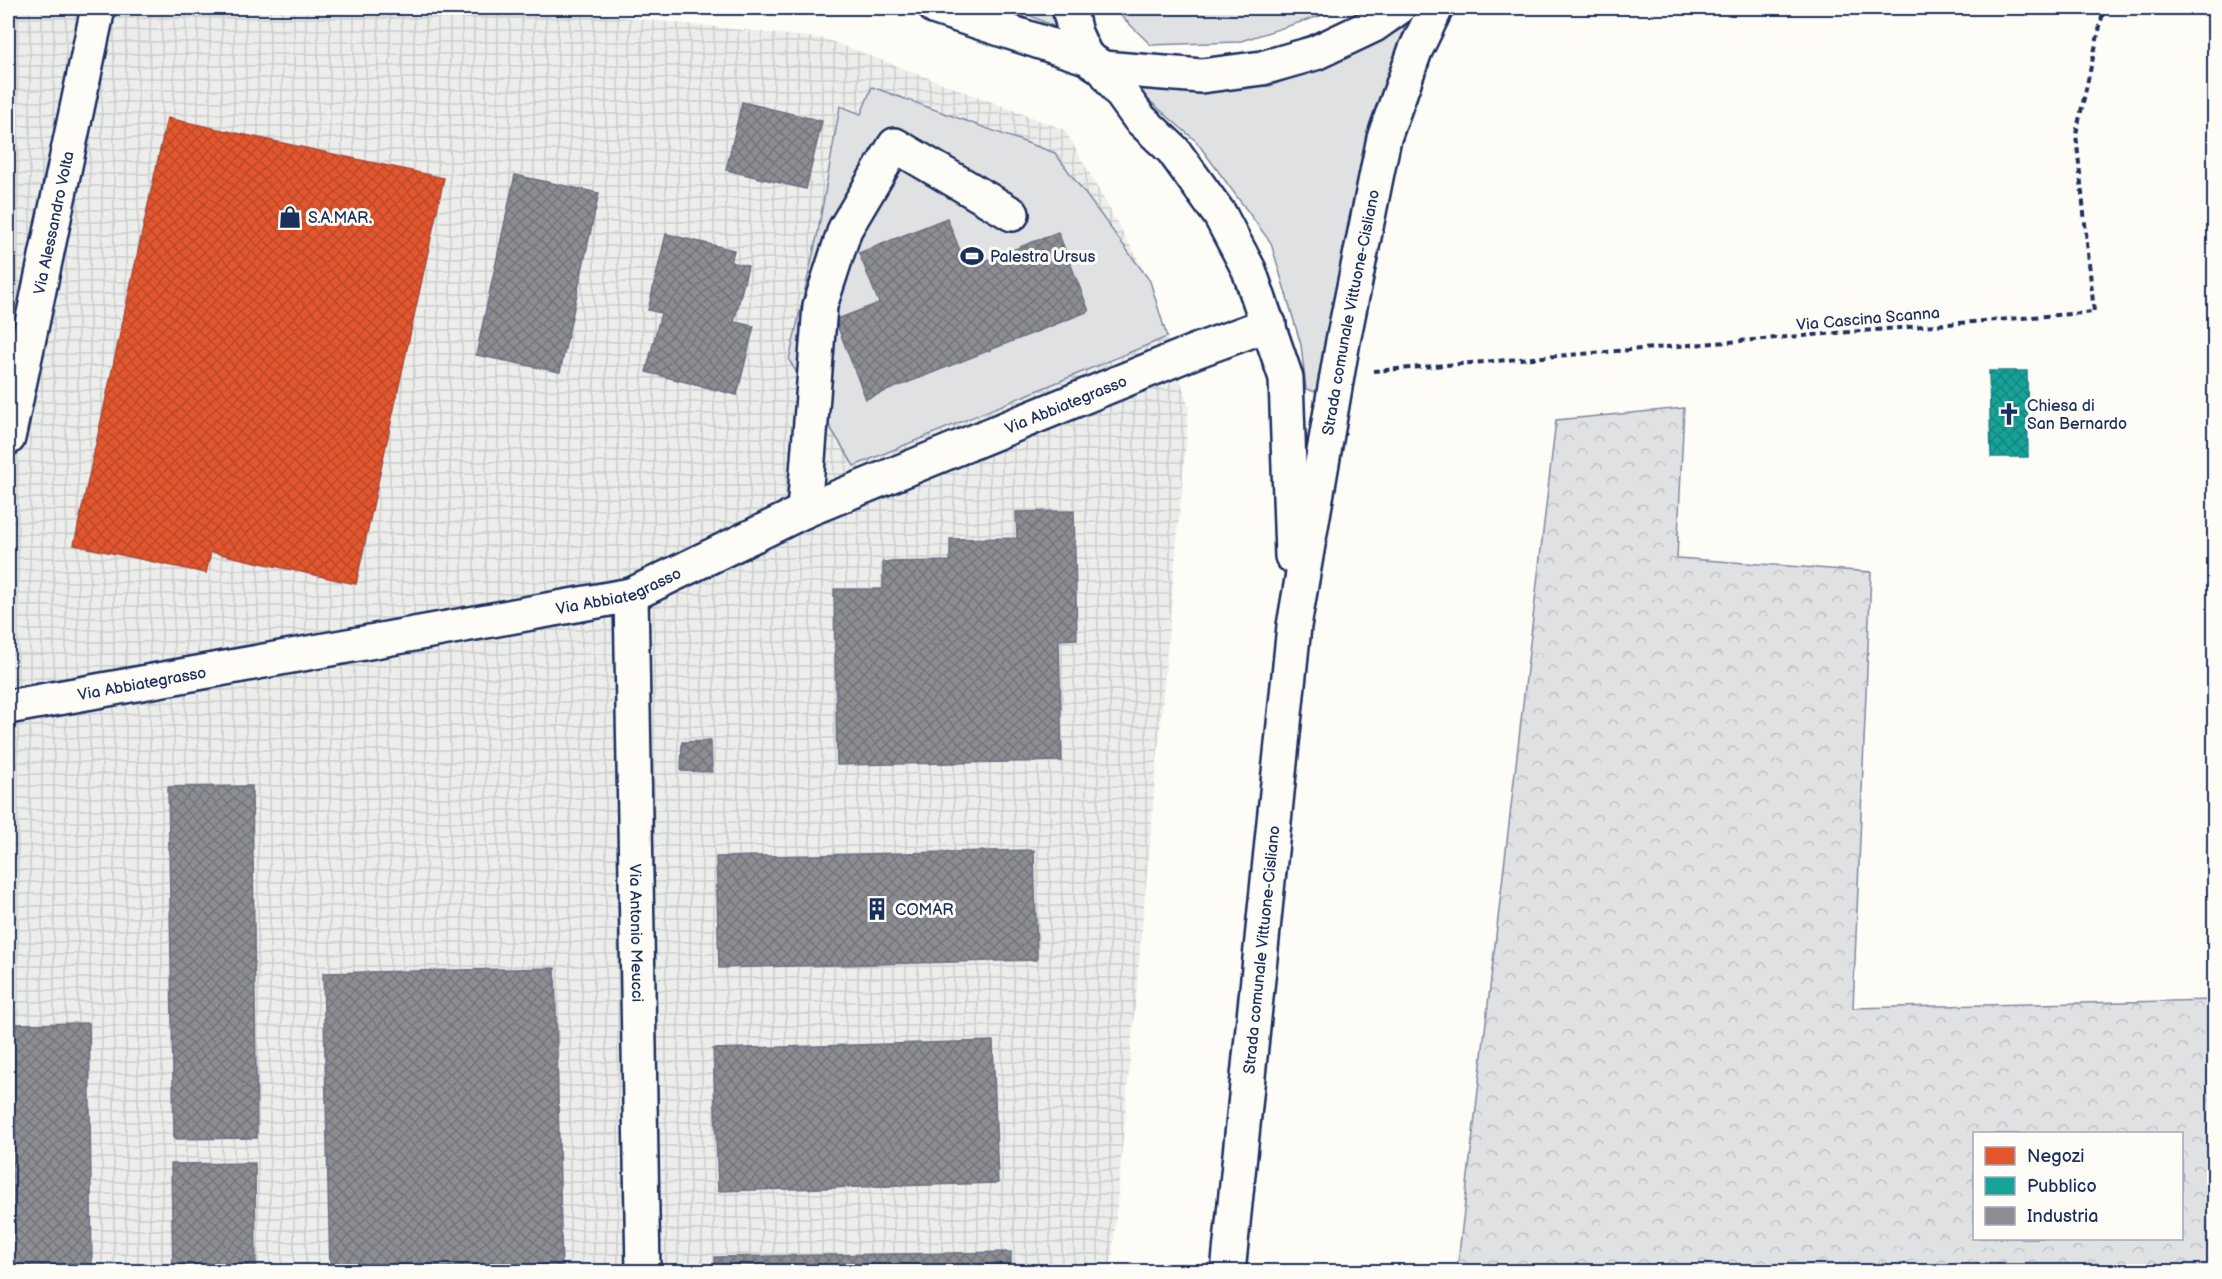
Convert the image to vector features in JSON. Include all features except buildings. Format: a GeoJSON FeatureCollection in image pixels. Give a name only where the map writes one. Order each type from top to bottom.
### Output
{"type":"FeatureCollection","features":[{"type":"Feature","properties":{"kind":"main road","name":"Via Alessandro Volta"},"geometry":{"type":"LineString","coordinates":[[8,438],[98,8]]}},
{"type":"Feature","properties":{"kind":"main road"},"geometry":{"type":"LineString","coordinates":[[936,8],[1095,62],[1201,76],[1262,68],[1315,53],[1374,26],[1398,8]]}},
{"type":"Feature","properties":{"kind":"main road","name":"Strada comunale Vittuone-Cisliano"},"geometry":{"type":"LineString","coordinates":[[1069,8],[1075,33],[1095,62],[1139,118],[1173,150],[1220,215],[1249,270],[1269,324],[1286,378],[1294,626]]}},
{"type":"Feature","properties":{"kind":"main road","name":"Strada comunale Vittuone-Cisliano"},"geometry":{"type":"LineString","coordinates":[[1228,1272],[1294,626],[1337,374],[1367,213],[1384,138],[1415,51],[1436,8]]}},
{"type":"Feature","properties":{"kind":"main road"},"geometry":{"type":"LineString","coordinates":[[804,511],[820,306],[845,229],[895,145],[1012,214]]}},
{"type":"Feature","properties":{"kind":"main road","name":"Via Abbiategrasso"},"geometry":{"type":"LineString","coordinates":[[8,707],[631,595],[804,511],[1193,352],[1269,324]]}},
{"type":"Feature","properties":{"kind":"main road","name":"Via Antonio Meucci"},"geometry":{"type":"LineString","coordinates":[[631,595],[643,1272]]}},
{"type":"Feature","properties":{"kind":"path","name":"Via Cascina Scanna"},"geometry":{"type":"LineString","coordinates":[[1337,374],[2094,312],[2076,134],[2104,8]]}},
{"type":"Feature","properties":{"kind":"shaded area"},"geometry":{"type":"Polygon","coordinates":[[[8,8],[536,8],[826,39],[1065,130],[1150,281],[1189,408],[1111,1271],[8,1271],[8,8]]]}},
{"type":"Feature","properties":{"kind":"green space"},"geometry":{"type":"Polygon","coordinates":[[[1014,8],[1051,8],[1057,28],[1014,8]]]}},
{"type":"Feature","properties":{"kind":"green space"},"geometry":{"type":"Polygon","coordinates":[[[1113,8],[1345,8],[1238,42],[1151,45],[1113,8]]]}},
{"type":"Feature","properties":{"kind":"green space"},"geometry":{"type":"Polygon","coordinates":[[[1405,27],[1374,113],[1349,218],[1322,394],[1306,389],[1301,345],[1271,243],[1196,141],[1136,89],[1194,92],[1270,86],[1349,56],[1405,27]]]}},
{"type":"Feature","properties":{"kind":"green space","name":"Palestra Ursus"},"geometry":{"type":"Polygon","coordinates":[[[872,87],[1055,153],[1150,281],[1167,337],[854,466],[789,360],[818,232],[840,106],[861,114],[872,87]]]}},
{"type":"Feature","properties":{"kind":"green space"},"geometry":{"type":"Polygon","coordinates":[[[1684,408],[1677,558],[1871,572],[1853,1008],[2214,1000],[2214,1271],[1457,1271],[1556,420],[1684,408]]]}},
{"type":"Feature","properties":{"kind":"place","name":"S.A.MAR."},"geometry":{"type":"Point","coordinates":[290,217]}},
{"type":"Feature","properties":{"kind":"place","name":"Palestra Ursus"},"geometry":{"type":"Point","coordinates":[972,256]}},
{"type":"Feature","properties":{"kind":"place","name":"Chiesa di San Bernardo"},"geometry":{"type":"Point","coordinates":[2009,414]}},
{"type":"Feature","properties":{"kind":"place","name":"COMAR"},"geometry":{"type":"Point","coordinates":[877,909]}}]}
